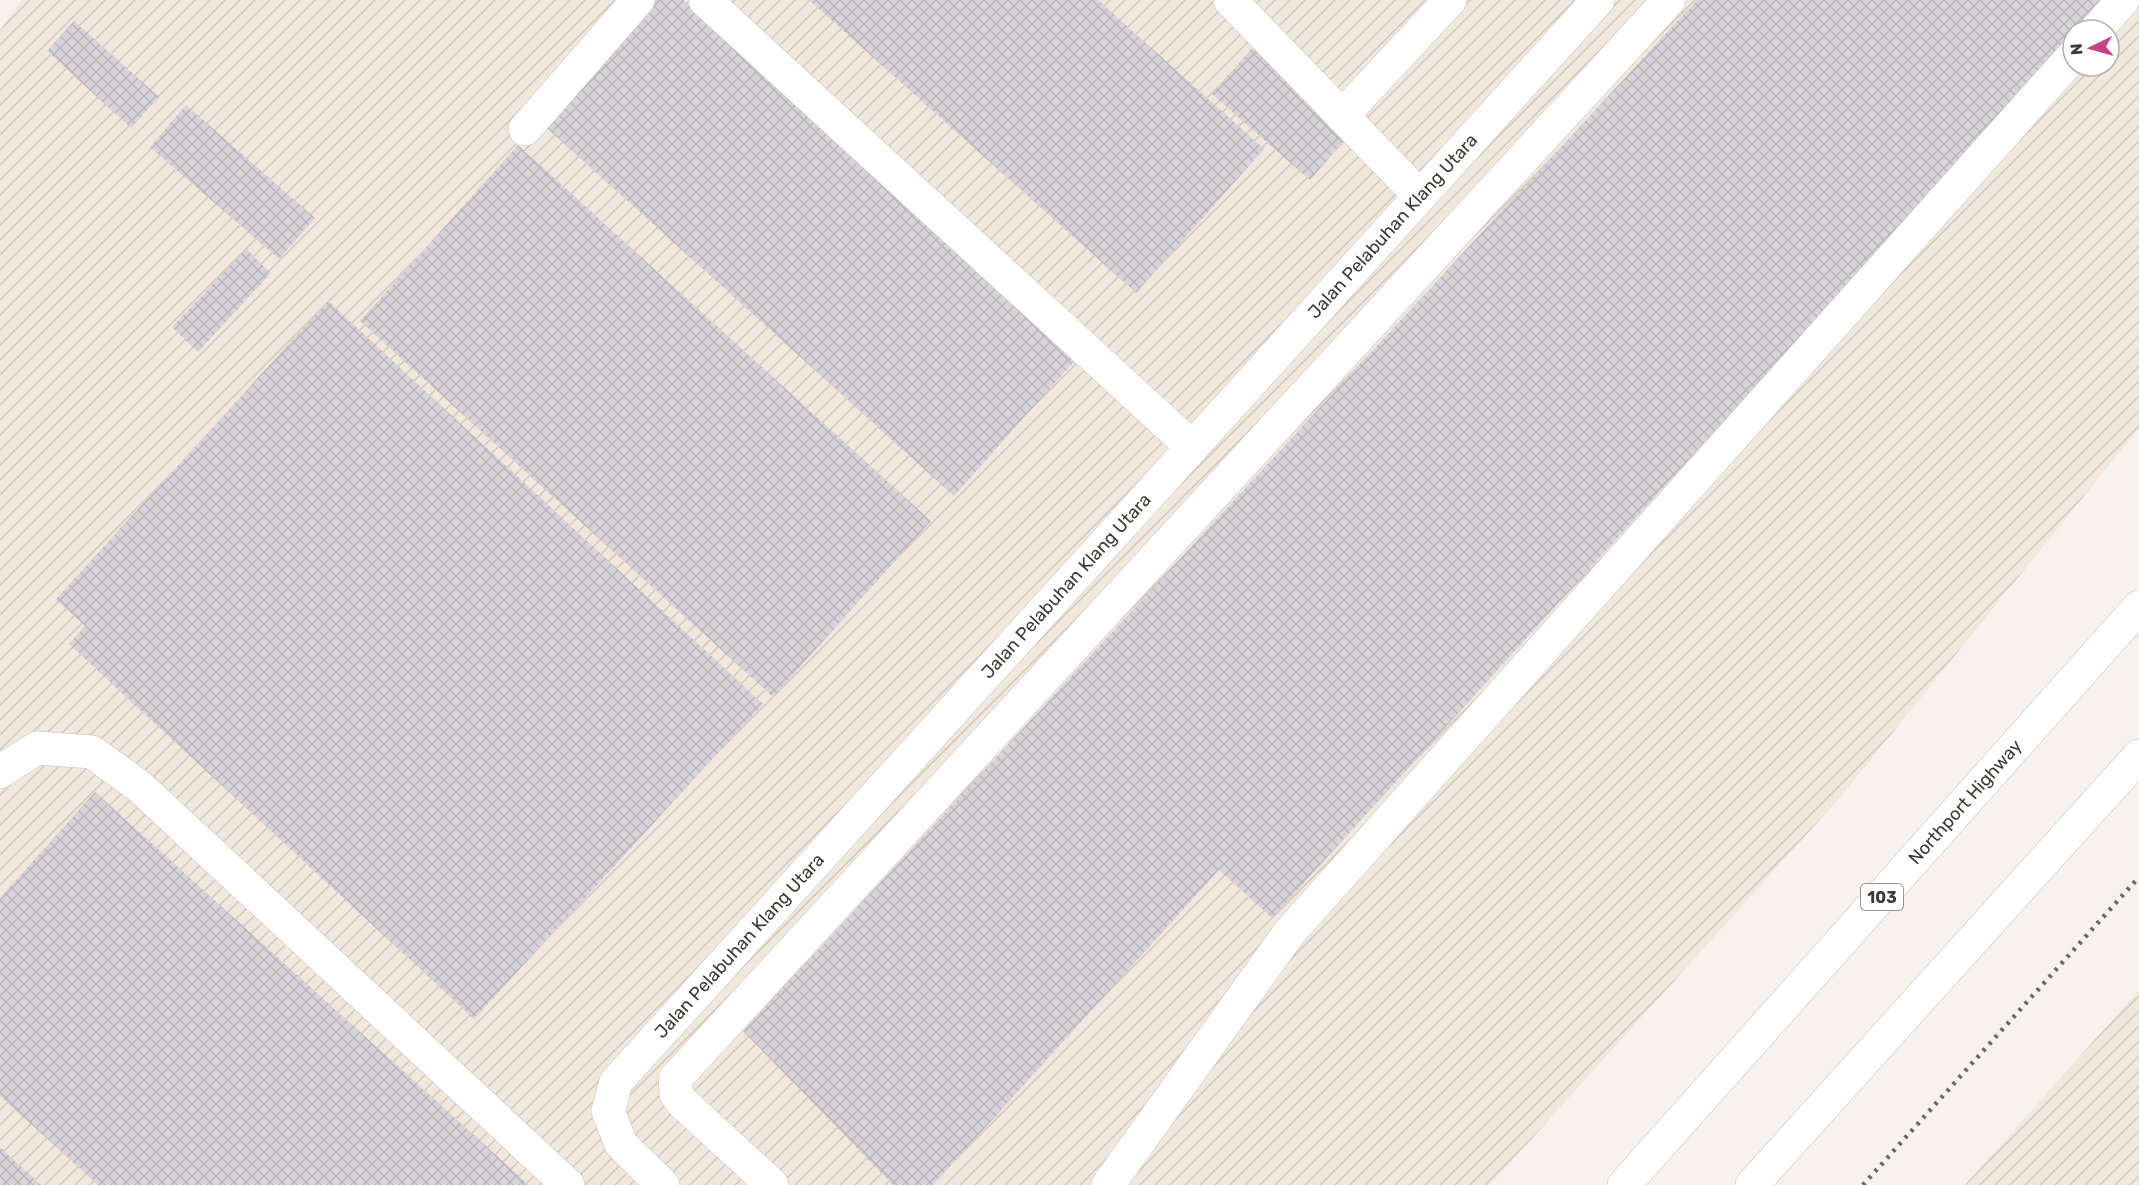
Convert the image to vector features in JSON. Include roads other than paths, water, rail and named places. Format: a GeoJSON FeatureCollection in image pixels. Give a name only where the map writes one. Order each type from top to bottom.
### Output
{"type":"FeatureCollection","features":[{"type":"Feature","properties":{"kind":"street"},"geometry":{"type":"LineString","coordinates":[[525,129],[638,0]]}},
{"type":"Feature","properties":{"kind":"street"},"geometry":{"type":"LineString","coordinates":[[705,0],[1192,447]]}},
{"type":"Feature","properties":{"kind":"street"},"geometry":{"type":"LineString","coordinates":[[1342,116],[1450,0]]}},
{"type":"Feature","properties":{"kind":"street","name":"Jalan Pelabuhan Klang Utara"},"geometry":{"type":"LineString","coordinates":[[663,1185],[621,1144],[608,1111],[616,1082],[1598,0]]}},
{"type":"Feature","properties":{"kind":"street"},"geometry":{"type":"LineString","coordinates":[[772,1185],[682,1102],[676,1094],[675,1079],[1669,0]]}},
{"type":"Feature","properties":{"kind":"street"},"geometry":{"type":"LineString","coordinates":[[2107,18],[2123,0]]}},
{"type":"Feature","properties":{"kind":"street"},"geometry":{"type":"LineString","coordinates":[[1234,1],[1420,196]]}},
{"type":"Feature","properties":{"kind":"street"},"geometry":{"type":"LineString","coordinates":[[1108,1185],[1289,933],[2061,69]]}},
{"type":"Feature","properties":{"kind":"street","name":"Northport Highway"},"geometry":{"type":"LineString","coordinates":[[1624,1185],[2139,607]]}},
{"type":"Feature","properties":{"kind":"street"},"geometry":{"type":"LineString","coordinates":[[0,772],[37,748],[92,752],[140,787],[568,1185]]}},
{"type":"Feature","properties":{"kind":"street"},"geometry":{"type":"LineString","coordinates":[[1752,1185],[2139,756]]}},
{"type":"Feature","properties":{"kind":"railway"},"geometry":{"type":"LineString","coordinates":[[1863,1185],[2139,877]]}}]}
